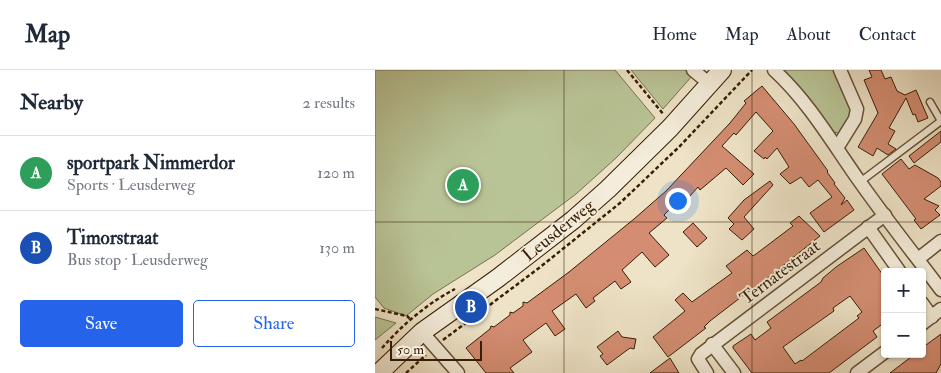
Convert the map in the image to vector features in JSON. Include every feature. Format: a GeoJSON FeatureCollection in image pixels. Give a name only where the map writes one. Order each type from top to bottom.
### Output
{"type":"FeatureCollection","features":[{"type":"Feature","properties":{"kind":"street","name":"Leusderweg"},"geometry":{"type":"LineString","coordinates":[[379,373],[416,326],[498,278],[580,213],[642,157],[701,76],[722,70]]}},
{"type":"Feature","properties":{"kind":"street"},"geometry":{"type":"LineString","coordinates":[[774,70],[794,91],[941,290]]}},
{"type":"Feature","properties":{"kind":"street"},"geometry":{"type":"LineString","coordinates":[[837,148],[855,119],[857,109],[840,70]]}},
{"type":"Feature","properties":{"kind":"street","name":"Ternatestraat"},"geometry":{"type":"LineString","coordinates":[[707,373],[698,359],[712,344],[885,215]]}},
{"type":"Feature","properties":{"kind":"street"},"geometry":{"type":"LineString","coordinates":[[868,227],[897,268]]}},
{"type":"Feature","properties":{"kind":"street"},"geometry":{"type":"LineString","coordinates":[[918,259],[941,241]]}},
{"type":"Feature","properties":{"kind":"street"},"geometry":{"type":"LineString","coordinates":[[416,326],[458,373]]}},
{"type":"Feature","properties":{"kind":"street"},"geometry":{"type":"LineString","coordinates":[[712,344],[734,373]]}},
{"type":"Feature","properties":{"kind":"street"},"geometry":{"type":"LineString","coordinates":[[857,373],[881,355]]}},
{"type":"Feature","properties":{"kind":"lane"},"geometry":{"type":"LineString","coordinates":[[860,182],[941,121],[931,102]]}},
{"type":"Feature","properties":{"kind":"path"},"geometry":{"type":"LineString","coordinates":[[627,70],[664,114]]}},
{"type":"Feature","properties":{"kind":"path"},"geometry":{"type":"LineString","coordinates":[[725,98],[752,70]]}},
{"type":"Feature","properties":{"kind":"path"},"geometry":{"type":"LineString","coordinates":[[658,120],[669,108]]}},
{"type":"Feature","properties":{"kind":"path"},"geometry":{"type":"LineString","coordinates":[[379,352],[390,339],[416,326],[429,305],[459,287]]}},
{"type":"Feature","properties":{"kind":"path"},"geometry":{"type":"LineString","coordinates":[[375,309],[407,316],[416,326]]}},
{"type":"Feature","properties":{"kind":"green space"},"geometry":{"type":"Polygon","coordinates":[[[375,70],[615,70],[655,118],[616,158],[576,194],[495,255],[433,294],[406,316],[384,308],[375,297],[375,70]]]}},
{"type":"Feature","properties":{"kind":"green space"},"geometry":{"type":"Polygon","coordinates":[[[631,70],[685,70],[692,76],[663,109],[631,70]]]}},
{"type":"Feature","properties":{"kind":"green space"},"geometry":{"type":"Polygon","coordinates":[[[783,70],[836,70],[852,112],[839,133],[833,132],[808,96],[783,70]]]}},
{"type":"Feature","properties":{"kind":"green space"},"geometry":{"type":"Polygon","coordinates":[[[375,317],[396,323],[375,340],[375,317]]]}},
{"type":"Feature","properties":{"kind":"building"},"geometry":{"type":"Polygon","coordinates":[[[869,70],[881,70],[885,79],[891,77],[897,91],[905,95],[916,90],[928,118],[918,122],[906,98],[889,128],[895,131],[888,144],[896,149],[888,155],[877,148],[873,156],[858,147],[878,113],[864,80],[872,77],[869,70]]]}},
{"type":"Feature","properties":{"kind":"building"},"geometry":{"type":"Polygon","coordinates":[[[762,86],[794,124],[828,171],[834,184],[845,198],[841,205],[847,200],[854,210],[824,232],[810,213],[832,197],[818,180],[809,187],[801,177],[790,184],[780,174],[789,167],[777,148],[767,159],[765,157],[764,159],[754,151],[773,131],[756,112],[736,135],[734,133],[722,146],[754,174],[743,185],[726,168],[700,190],[698,187],[682,205],[677,202],[664,215],[667,218],[649,233],[669,255],[655,267],[642,252],[622,270],[631,282],[621,289],[615,281],[593,298],[595,301],[586,308],[576,294],[552,311],[565,329],[555,336],[546,323],[523,340],[532,352],[510,368],[514,373],[486,373],[466,348],[490,329],[491,326],[494,327],[510,315],[510,312],[513,313],[523,306],[523,302],[527,303],[569,272],[666,191],[730,123],[746,103],[744,101],[762,86]]]}},
{"type":"Feature","properties":{"kind":"building"},"geometry":{"type":"Polygon","coordinates":[[[941,131],[941,142],[914,163],[909,156],[941,131]]]}},
{"type":"Feature","properties":{"kind":"building"},"geometry":{"type":"Polygon","coordinates":[[[901,159],[909,169],[915,165],[938,178],[941,182],[941,186],[924,199],[939,206],[935,210],[940,215],[921,229],[914,220],[916,219],[882,174],[901,159]]]}},
{"type":"Feature","properties":{"kind":"building"},"geometry":{"type":"Polygon","coordinates":[[[770,181],[773,185],[744,217],[754,229],[742,240],[729,229],[734,224],[728,218],[744,200],[770,181]]]}},
{"type":"Feature","properties":{"kind":"building"},"geometry":{"type":"Polygon","coordinates":[[[799,216],[820,236],[750,292],[710,321],[704,327],[706,328],[668,357],[653,337],[685,311],[675,300],[683,293],[692,302],[732,273],[726,266],[747,250],[753,256],[756,254],[793,226],[790,223],[799,216]]]}},
{"type":"Feature","properties":{"kind":"building"},"geometry":{"type":"Polygon","coordinates":[[[693,223],[707,238],[697,247],[683,232],[693,223]]]}},
{"type":"Feature","properties":{"kind":"building"},"geometry":{"type":"Polygon","coordinates":[[[864,248],[881,272],[881,325],[873,331],[877,337],[829,373],[752,373],[733,346],[751,334],[755,340],[771,328],[767,322],[821,282],[823,278],[864,248]],[[850,296],[833,308],[834,311],[783,347],[795,364],[802,361],[859,318],[857,316],[862,312],[850,296]]]}},
{"type":"Feature","properties":{"kind":"building"},"geometry":{"type":"Polygon","coordinates":[[[618,331],[622,337],[636,339],[634,349],[630,348],[607,365],[600,356],[603,354],[597,347],[618,331]]]}},
{"type":"Feature","properties":{"kind":"building"},"geometry":{"type":"Polygon","coordinates":[[[941,334],[941,364],[936,373],[890,373],[910,358],[926,358],[926,345],[941,334]]]}},
{"type":"Feature","properties":{"kind":"building"},"geometry":{"type":"Polygon","coordinates":[[[670,358],[679,373],[650,373],[670,358]]]}},
{"type":"Feature","properties":{"kind":"place","name":"sportpark Nimmerdor"},"geometry":{"type":"Point","coordinates":[463,185]}},
{"type":"Feature","properties":{"kind":"place","name":"Timorstraat"},"geometry":{"type":"Point","coordinates":[471,307]}}]}
